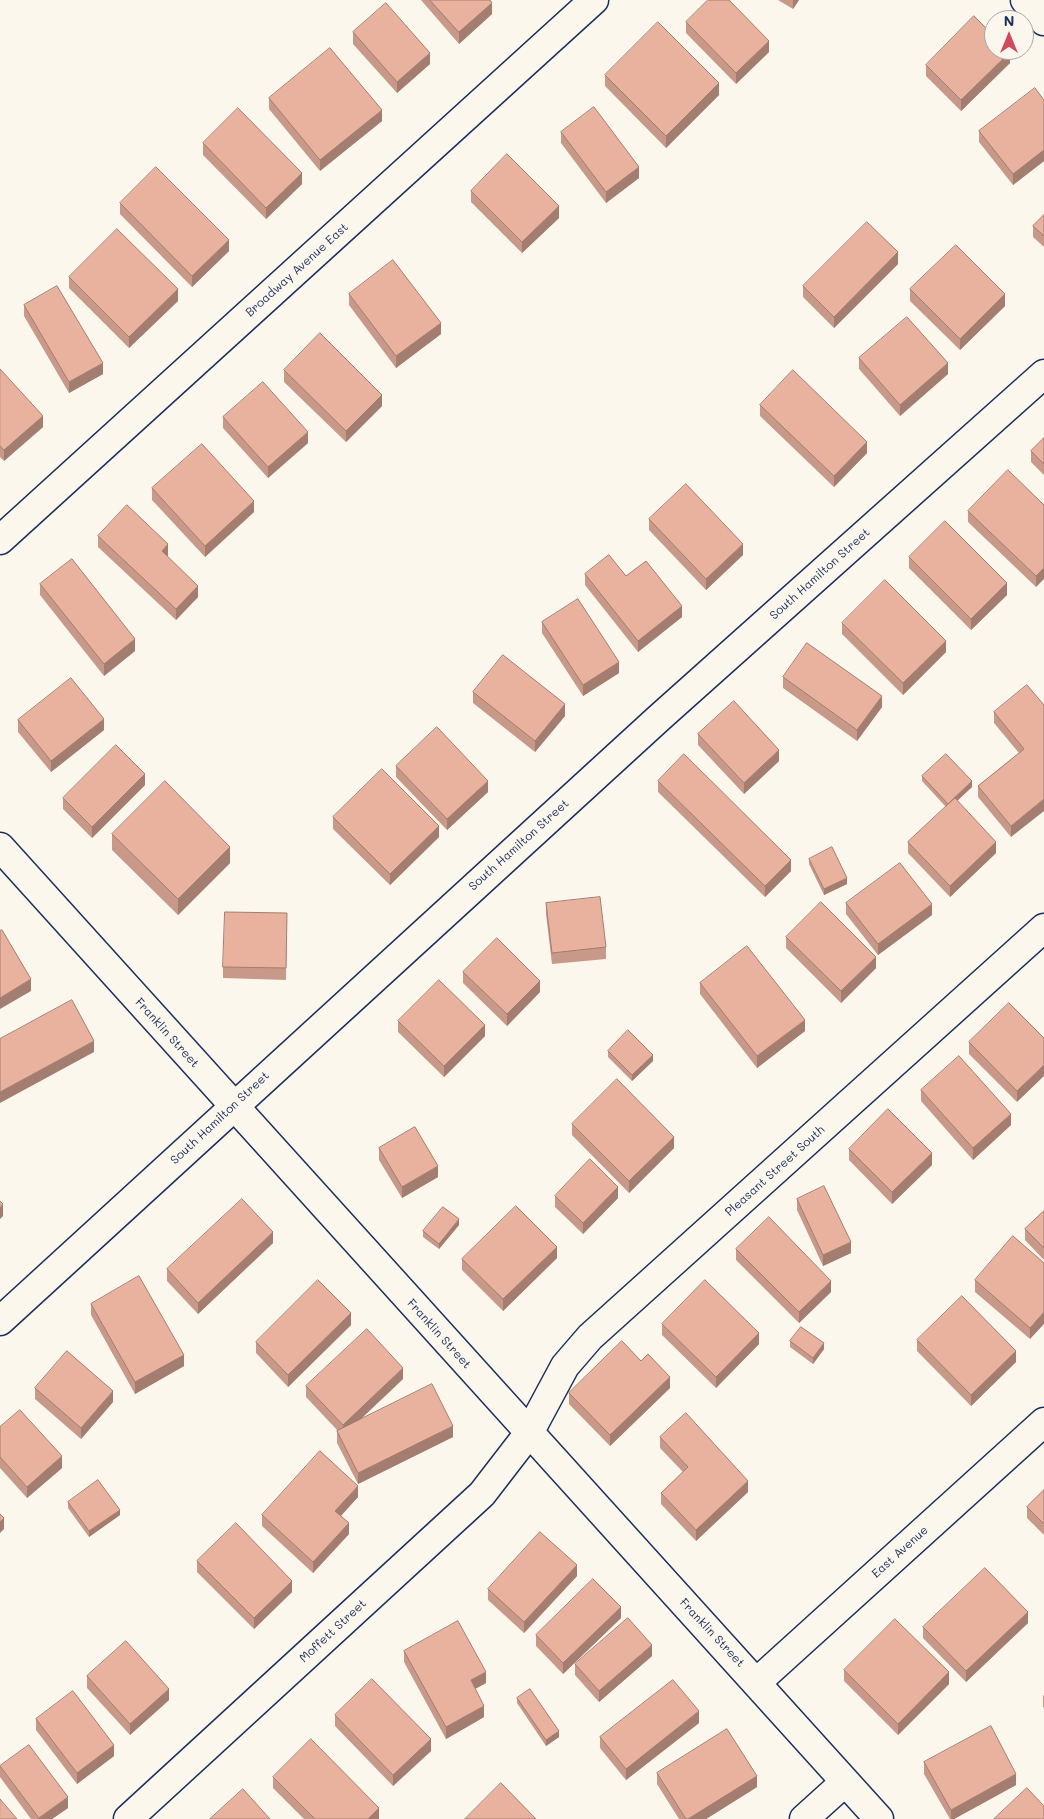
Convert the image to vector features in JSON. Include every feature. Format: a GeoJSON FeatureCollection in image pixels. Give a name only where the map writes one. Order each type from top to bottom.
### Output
{"type":"FeatureCollection","features":[{"type":"Feature","properties":{"kind":"street","name":"Broadway Avenue East"},"geometry":{"type":"LineString","coordinates":[[0,540],[594,0]]}},
{"type":"Feature","properties":{"kind":"street"},"geometry":{"type":"LineString","coordinates":[[1025,0],[1044,21]]}},
{"type":"Feature","properties":{"kind":"street","name":"South Hamilton Street"},"geometry":{"type":"LineString","coordinates":[[0,1321],[651,724],[1044,374]]}},
{"type":"Feature","properties":{"kind":"street","name":"Franklin Street"},"geometry":{"type":"LineString","coordinates":[[0,848],[879,1819]]}},
{"type":"Feature","properties":{"kind":"street","name":"Pleasant Street South"},"geometry":{"type":"LineString","coordinates":[[529,1433],[564,1366],[590,1337],[1044,928]]}},
{"type":"Feature","properties":{"kind":"street","name":"East Avenue"},"geometry":{"type":"LineString","coordinates":[[757,1682],[1044,1422]]}},
{"type":"Feature","properties":{"kind":"street","name":"Moffett Street"},"geometry":{"type":"LineString","coordinates":[[128,1819],[482,1494],[529,1433]]}},
{"type":"Feature","properties":{"kind":"street"},"geometry":{"type":"LineString","coordinates":[[804,1819],[845,1782]]}},
{"type":"Feature","properties":{"kind":"building"},"geometry":{"type":"Polygon","coordinates":[[[430,0],[490,0],[492,3],[459,32],[430,0]]]}},
{"type":"Feature","properties":{"kind":"building"},"geometry":{"type":"Polygon","coordinates":[[[708,0],[729,0],[769,41],[736,73],[686,22],[708,0]]]}},
{"type":"Feature","properties":{"kind":"building"},"geometry":{"type":"Polygon","coordinates":[[[386,3],[430,53],[397,82],[353,32],[386,3]]]}},
{"type":"Feature","properties":{"kind":"building"},"geometry":{"type":"Polygon","coordinates":[[[974,16],[984,26],[984,60],[1002,60],[961,100],[926,65],[974,16]]]}},
{"type":"Feature","properties":{"kind":"building"},"geometry":{"type":"Polygon","coordinates":[[[658,22],[719,83],[666,136],[605,75],[658,22]]]}},
{"type":"Feature","properties":{"kind":"building"},"geometry":{"type":"Polygon","coordinates":[[[330,48],[382,110],[320,160],[269,98],[330,48]]]}},
{"type":"Feature","properties":{"kind":"building"},"geometry":{"type":"Polygon","coordinates":[[[1035,88],[1044,100],[1044,150],[1013,174],[979,131],[1035,88]]]}},
{"type":"Feature","properties":{"kind":"building"},"geometry":{"type":"Polygon","coordinates":[[[594,107],[639,167],[606,192],[561,132],[594,107]]]}},
{"type":"Feature","properties":{"kind":"building"},"geometry":{"type":"Polygon","coordinates":[[[238,108],[302,173],[266,208],[203,143],[238,108]]]}},
{"type":"Feature","properties":{"kind":"building"},"geometry":{"type":"Polygon","coordinates":[[[507,154],[559,206],[522,242],[471,191],[507,154]]]}},
{"type":"Feature","properties":{"kind":"building"},"geometry":{"type":"Polygon","coordinates":[[[156,167],[229,240],[192,276],[120,203],[156,167]]]}},
{"type":"Feature","properties":{"kind":"building"},"geometry":{"type":"Polygon","coordinates":[[[1044,215],[1044,236],[1033,226],[1044,215]]]}},
{"type":"Feature","properties":{"kind":"building"},"geometry":{"type":"Polygon","coordinates":[[[867,222],[898,252],[834,317],[803,286],[867,222]]]}},
{"type":"Feature","properties":{"kind":"building"},"geometry":{"type":"Polygon","coordinates":[[[117,229],[178,289],[129,337],[69,277],[117,229]]]}},
{"type":"Feature","properties":{"kind":"building"},"geometry":{"type":"Polygon","coordinates":[[[956,245],[1005,294],[960,339],[910,289],[956,245]]]}},
{"type":"Feature","properties":{"kind":"building"},"geometry":{"type":"Polygon","coordinates":[[[393,260],[441,323],[396,356],[349,294],[393,260]]]}},
{"type":"Feature","properties":{"kind":"building"},"geometry":{"type":"Polygon","coordinates":[[[57,286],[103,363],[69,382],[24,305],[57,286]]]}},
{"type":"Feature","properties":{"kind":"building"},"geometry":{"type":"Polygon","coordinates":[[[907,317],[948,363],[900,405],[859,358],[907,317]]]}},
{"type":"Feature","properties":{"kind":"building"},"geometry":{"type":"Polygon","coordinates":[[[320,333],[382,395],[346,431],[284,370],[320,333]]]}},
{"type":"Feature","properties":{"kind":"building"},"geometry":{"type":"Polygon","coordinates":[[[0,369],[43,416],[4,450],[0,446],[0,369]]]}},
{"type":"Feature","properties":{"kind":"building"},"geometry":{"type":"Polygon","coordinates":[[[793,370],[867,442],[834,476],[760,405],[793,370]]]}},
{"type":"Feature","properties":{"kind":"building"},"geometry":{"type":"Polygon","coordinates":[[[263,382],[308,432],[268,467],[223,417],[263,382]]]}},
{"type":"Feature","properties":{"kind":"building"},"geometry":{"type":"Polygon","coordinates":[[[1044,438],[1044,464],[1031,451],[1044,438]]]}},
{"type":"Feature","properties":{"kind":"building"},"geometry":{"type":"Polygon","coordinates":[[[202,444],[254,501],[205,546],[152,488],[202,444]]]}},
{"type":"Feature","properties":{"kind":"building"},"geometry":{"type":"Polygon","coordinates":[[[1008,470],[1044,505],[1044,568],[1036,576],[968,511],[1008,470]]]}},
{"type":"Feature","properties":{"kind":"building"},"geometry":{"type":"Polygon","coordinates":[[[686,484],[743,544],[706,579],[649,519],[686,484]]]}},
{"type":"Feature","properties":{"kind":"building"},"geometry":{"type":"Polygon","coordinates":[[[127,505],[168,544],[162,551],[198,586],[176,609],[98,536],[127,505]]]}},
{"type":"Feature","properties":{"kind":"building"},"geometry":{"type":"Polygon","coordinates":[[[945,521],[1007,583],[971,619],[909,557],[945,521]]]}},
{"type":"Feature","properties":{"kind":"building"},"geometry":{"type":"Polygon","coordinates":[[[609,555],[626,576],[646,561],[682,606],[638,641],[585,574],[609,555]]]}},
{"type":"Feature","properties":{"kind":"building"},"geometry":{"type":"Polygon","coordinates":[[[72,559],[135,639],[104,664],[40,584],[72,559]]]}},
{"type":"Feature","properties":{"kind":"building"},"geometry":{"type":"Polygon","coordinates":[[[885,580],[946,641],[903,683],[842,623],[885,580]]]}},
{"type":"Feature","properties":{"kind":"building"},"geometry":{"type":"Polygon","coordinates":[[[578,599],[619,662],[583,685],[542,622],[578,599]]]}},
{"type":"Feature","properties":{"kind":"building"},"geometry":{"type":"Polygon","coordinates":[[[807,643],[882,696],[857,730],[783,677],[807,643]]]}},
{"type":"Feature","properties":{"kind":"building"},"geometry":{"type":"Polygon","coordinates":[[[503,655],[565,704],[535,741],[473,692],[503,655]]]}},
{"type":"Feature","properties":{"kind":"building"},"geometry":{"type":"Polygon","coordinates":[[[71,678],[104,719],[51,761],[18,720],[71,678]]]}},
{"type":"Feature","properties":{"kind":"building"},"geometry":{"type":"Polygon","coordinates":[[[1027,685],[1044,705],[1044,799],[1011,826],[978,786],[1024,749],[994,712],[1027,685]]]}},
{"type":"Feature","properties":{"kind":"building"},"geometry":{"type":"Polygon","coordinates":[[[734,701],[779,750],[744,783],[698,734],[734,701]]]}},
{"type":"Feature","properties":{"kind":"building"},"geometry":{"type":"Polygon","coordinates":[[[437,727],[488,781],[447,819],[396,766],[437,727]]]}},
{"type":"Feature","properties":{"kind":"building"},"geometry":{"type":"Polygon","coordinates":[[[116,745],[145,774],[92,827],[63,798],[116,745]]]}},
{"type":"Feature","properties":{"kind":"building"},"geometry":{"type":"Polygon","coordinates":[[[684,754],[791,860],[765,886],[658,781],[684,754]]]}},
{"type":"Feature","properties":{"kind":"building"},"geometry":{"type":"Polygon","coordinates":[[[946,754],[972,781],[948,804],[922,776],[946,754]]]}},
{"type":"Feature","properties":{"kind":"building"},"geometry":{"type":"Polygon","coordinates":[[[382,769],[439,826],[390,874],[333,817],[382,769]]]}},
{"type":"Feature","properties":{"kind":"building"},"geometry":{"type":"Polygon","coordinates":[[[165,781],[230,847],[178,899],[112,834],[165,781]]]}},
{"type":"Feature","properties":{"kind":"building"},"geometry":{"type":"Polygon","coordinates":[[[955,798],[996,842],[950,886],[908,842],[955,798]]]}},
{"type":"Feature","properties":{"kind":"building"},"geometry":{"type":"Polygon","coordinates":[[[832,847],[847,878],[824,889],[809,859],[832,847]]]}},
{"type":"Feature","properties":{"kind":"building"},"geometry":{"type":"Polygon","coordinates":[[[900,863],[932,904],[878,944],[846,903],[900,863]]]}},
{"type":"Feature","properties":{"kind":"building"},"geometry":{"type":"Polygon","coordinates":[[[600,897],[606,947],[552,953],[546,903],[600,897]]]}},
{"type":"Feature","properties":{"kind":"building"},"geometry":{"type":"Polygon","coordinates":[[[821,902],[876,957],[841,991],[786,937],[821,902]]]}},
{"type":"Feature","properties":{"kind":"building"},"geometry":{"type":"Polygon","coordinates":[[[225,912],[287,913],[286,968],[223,967],[225,912]]]}},
{"type":"Feature","properties":{"kind":"building"},"geometry":{"type":"Polygon","coordinates":[[[2,930],[31,979],[0,998],[0,931],[2,930]]]}},
{"type":"Feature","properties":{"kind":"building"},"geometry":{"type":"Polygon","coordinates":[[[497,938],[540,981],[507,1014],[463,972],[497,938]]]}},
{"type":"Feature","properties":{"kind":"building"},"geometry":{"type":"Polygon","coordinates":[[[747,946],[805,1020],[757,1056],[700,983],[747,946]]]}},
{"type":"Feature","properties":{"kind":"building"},"geometry":{"type":"Polygon","coordinates":[[[439,980],[485,1025],[444,1066],[398,1021],[439,980]]]}},
{"type":"Feature","properties":{"kind":"building"},"geometry":{"type":"Polygon","coordinates":[[[72,1000],[94,1041],[0,1092],[0,1039],[72,1000]]]}},
{"type":"Feature","properties":{"kind":"building"},"geometry":{"type":"Polygon","coordinates":[[[1009,1003],[1044,1038],[1044,1065],[1017,1091],[969,1042],[1009,1003]]]}},
{"type":"Feature","properties":{"kind":"building"},"geometry":{"type":"Polygon","coordinates":[[[628,1030],[653,1055],[632,1075],[608,1051],[628,1030]]]}},
{"type":"Feature","properties":{"kind":"building"},"geometry":{"type":"Polygon","coordinates":[[[959,1056],[1011,1114],[973,1148],[921,1090],[959,1056]]]}},
{"type":"Feature","properties":{"kind":"building"},"geometry":{"type":"Polygon","coordinates":[[[617,1079],[674,1137],[629,1181],[572,1124],[617,1079]]]}},
{"type":"Feature","properties":{"kind":"building"},"geometry":{"type":"Polygon","coordinates":[[[888,1109],[932,1153],[892,1192],[849,1149],[888,1109]]]}},
{"type":"Feature","properties":{"kind":"building"},"geometry":{"type":"Polygon","coordinates":[[[415,1127],[438,1166],[402,1187],[379,1148],[415,1127]]]}},
{"type":"Feature","properties":{"kind":"building"},"geometry":{"type":"Polygon","coordinates":[[[590,1159],[618,1187],[583,1223],[555,1196],[590,1159]]]}},
{"type":"Feature","properties":{"kind":"building"},"geometry":{"type":"Polygon","coordinates":[[[824,1186],[851,1242],[823,1255],[797,1199],[824,1186]]]}},
{"type":"Feature","properties":{"kind":"building"},"geometry":{"type":"Polygon","coordinates":[[[242,1199],[273,1232],[198,1303],[167,1269],[242,1199]]]}},
{"type":"Feature","properties":{"kind":"building"},"geometry":{"type":"Polygon","coordinates":[[[516,1206],[557,1247],[503,1299],[462,1259],[516,1206]]]}},
{"type":"Feature","properties":{"kind":"building"},"geometry":{"type":"Polygon","coordinates":[[[443,1207],[459,1219],[439,1244],[423,1231],[443,1207]]]}},
{"type":"Feature","properties":{"kind":"building"},"geometry":{"type":"Polygon","coordinates":[[[1044,1211],[1044,1248],[1025,1229],[1044,1211]]]}},
{"type":"Feature","properties":{"kind":"building"},"geometry":{"type":"Polygon","coordinates":[[[769,1217],[831,1281],[799,1312],[736,1249],[769,1217]]]}},
{"type":"Feature","properties":{"kind":"building"},"geometry":{"type":"Polygon","coordinates":[[[1013,1236],[1044,1263],[1044,1312],[1030,1328],[975,1280],[1013,1236]]]}},
{"type":"Feature","properties":{"kind":"building"},"geometry":{"type":"Polygon","coordinates":[[[139,1276],[184,1355],[135,1382],[91,1304],[139,1276]]]}},
{"type":"Feature","properties":{"kind":"building"},"geometry":{"type":"Polygon","coordinates":[[[318,1280],[351,1313],[288,1375],[256,1342],[318,1280]]]}},
{"type":"Feature","properties":{"kind":"building"},"geometry":{"type":"Polygon","coordinates":[[[705,1280],[759,1333],[716,1377],[662,1324],[705,1280]]]}},
{"type":"Feature","properties":{"kind":"building"},"geometry":{"type":"Polygon","coordinates":[[[962,1296],[1016,1351],[971,1395],[917,1340],[962,1296]]]}},
{"type":"Feature","properties":{"kind":"building"},"geometry":{"type":"Polygon","coordinates":[[[801,1327],[824,1343],[813,1358],[790,1341],[801,1327]]]}},
{"type":"Feature","properties":{"kind":"building"},"geometry":{"type":"Polygon","coordinates":[[[367,1329],[403,1368],[343,1425],[306,1386],[367,1329]]]}},
{"type":"Feature","properties":{"kind":"building"},"geometry":{"type":"Polygon","coordinates":[[[622,1341],[641,1361],[648,1354],[670,1377],[610,1435],[569,1393],[622,1341]]]}},
{"type":"Feature","properties":{"kind":"building"},"geometry":{"type":"Polygon","coordinates":[[[67,1351],[113,1391],[81,1428],[35,1388],[67,1351]]]}},
{"type":"Feature","properties":{"kind":"building"},"geometry":{"type":"Polygon","coordinates":[[[432,1384],[453,1426],[358,1473],[337,1431],[432,1384]]]}},
{"type":"Feature","properties":{"kind":"building"},"geometry":{"type":"Polygon","coordinates":[[[20,1410],[62,1456],[27,1487],[0,1457],[0,1427],[20,1410]]]}},
{"type":"Feature","properties":{"kind":"building"},"geometry":{"type":"Polygon","coordinates":[[[686,1413],[748,1481],[696,1530],[661,1493],[688,1467],[660,1437],[686,1413]]]}},
{"type":"Feature","properties":{"kind":"building"},"geometry":{"type":"Polygon","coordinates":[[[320,1451],[358,1486],[335,1511],[349,1523],[313,1562],[262,1515],[320,1451]]]}},
{"type":"Feature","properties":{"kind":"building"},"geometry":{"type":"Polygon","coordinates":[[[98,1480],[120,1510],[89,1531],[68,1502],[98,1480]]]}},
{"type":"Feature","properties":{"kind":"building"},"geometry":{"type":"Polygon","coordinates":[[[1044,1490],[1044,1524],[1027,1507],[1044,1490]]]}},
{"type":"Feature","properties":{"kind":"building"},"geometry":{"type":"Polygon","coordinates":[[[0,1514],[4,1518],[0,1522],[0,1514]]]}},
{"type":"Feature","properties":{"kind":"building"},"geometry":{"type":"Polygon","coordinates":[[[236,1523],[292,1581],[254,1618],[197,1561],[236,1523]]]}},
{"type":"Feature","properties":{"kind":"building"},"geometry":{"type":"Polygon","coordinates":[[[540,1532],[577,1565],[524,1622],[488,1589],[540,1532]]]}},
{"type":"Feature","properties":{"kind":"building"},"geometry":{"type":"Polygon","coordinates":[[[985,1568],[1028,1612],[966,1671],[923,1627],[985,1568]]]}},
{"type":"Feature","properties":{"kind":"building"},"geometry":{"type":"Polygon","coordinates":[[[593,1579],[621,1607],[563,1663],[536,1635],[593,1579]]]}},
{"type":"Feature","properties":{"kind":"building"},"geometry":{"type":"Polygon","coordinates":[[[628,1618],[652,1645],[599,1691],[575,1664],[628,1618]]]}},
{"type":"Feature","properties":{"kind":"building"},"geometry":{"type":"Polygon","coordinates":[[[895,1619],[949,1672],[898,1724],[844,1670],[895,1619]]]}},
{"type":"Feature","properties":{"kind":"building"},"geometry":{"type":"Polygon","coordinates":[[[458,1621],[486,1672],[471,1680],[484,1706],[446,1727],[404,1651],[458,1621]]]}},
{"type":"Feature","properties":{"kind":"building"},"geometry":{"type":"Polygon","coordinates":[[[126,1641],[169,1689],[130,1724],[87,1676],[126,1641]]]}},
{"type":"Feature","properties":{"kind":"building"},"geometry":{"type":"Polygon","coordinates":[[[372,1679],[431,1739],[393,1775],[335,1715],[372,1679]]]}},
{"type":"Feature","properties":{"kind":"building"},"geometry":{"type":"Polygon","coordinates":[[[673,1680],[699,1711],[626,1769],[600,1737],[673,1680]]]}},
{"type":"Feature","properties":{"kind":"building"},"geometry":{"type":"Polygon","coordinates":[[[530,1689],[559,1731],[546,1740],[517,1698],[530,1689]]]}},
{"type":"Feature","properties":{"kind":"building"},"geometry":{"type":"Polygon","coordinates":[[[73,1691],[114,1745],[77,1773],[36,1719],[73,1691]]]}},
{"type":"Feature","properties":{"kind":"building"},"geometry":{"type":"Polygon","coordinates":[[[991,1726],[1016,1774],[951,1810],[924,1762],[991,1726]]]}},
{"type":"Feature","properties":{"kind":"building"},"geometry":{"type":"Polygon","coordinates":[[[727,1729],[757,1776],[686,1819],[657,1773],[727,1729]]]}},
{"type":"Feature","properties":{"kind":"building"},"geometry":{"type":"Polygon","coordinates":[[[311,1739],[379,1808],[368,1819],[315,1819],[273,1777],[311,1739]]]}},
{"type":"Feature","properties":{"kind":"building"},"geometry":{"type":"Polygon","coordinates":[[[29,1745],[68,1797],[39,1818],[0,1766],[29,1745]]]}},
{"type":"Feature","properties":{"kind":"building"},"geometry":{"type":"Polygon","coordinates":[[[501,1783],[536,1819],[465,1819],[501,1783]]]}},
{"type":"Feature","properties":{"kind":"building"},"geometry":{"type":"Polygon","coordinates":[[[1027,1788],[1044,1806],[1044,1819],[994,1819],[1027,1788]]]}},
{"type":"Feature","properties":{"kind":"building"},"geometry":{"type":"Polygon","coordinates":[[[243,1789],[270,1819],[210,1819],[243,1789]]]}},
{"type":"Feature","properties":{"kind":"building"},"geometry":{"type":"Polygon","coordinates":[[[0,1799],[17,1819],[0,1819],[0,1799]]]}}]}
